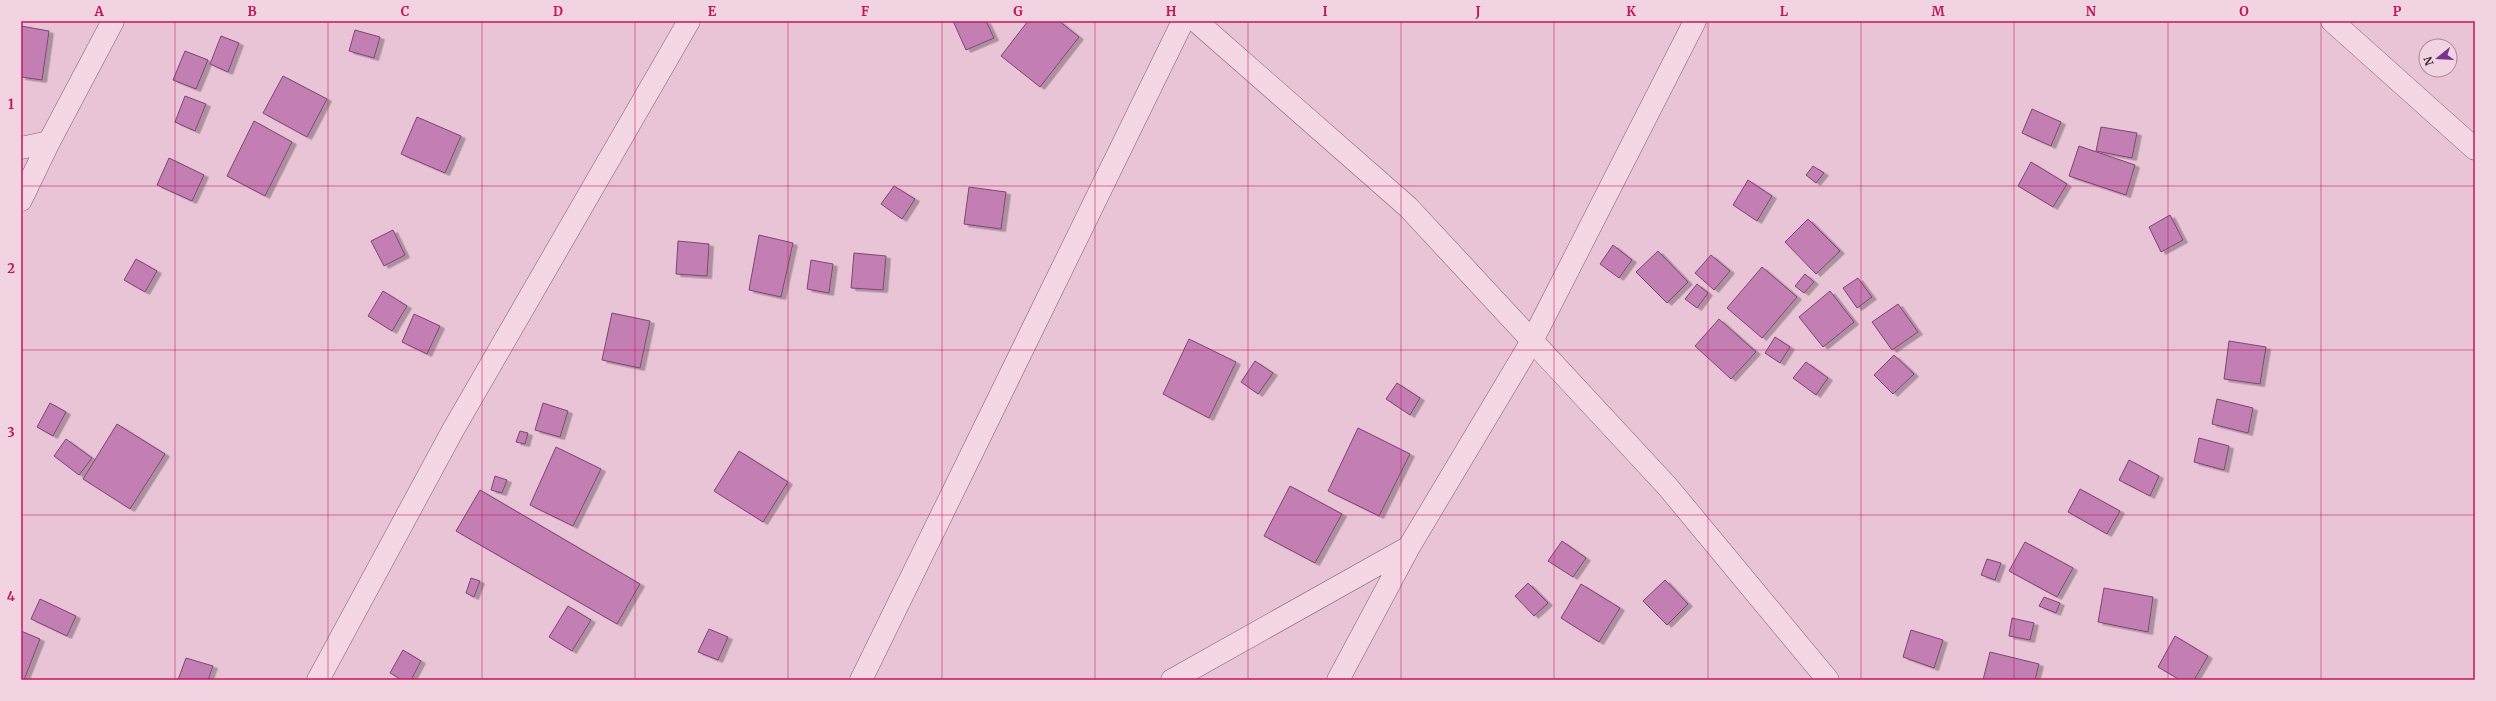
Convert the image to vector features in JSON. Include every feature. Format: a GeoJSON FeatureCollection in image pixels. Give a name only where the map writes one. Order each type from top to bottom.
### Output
{"type":"FeatureCollection","features":[{"type":"Feature","properties":{"kind":"street"},"geometry":{"type":"LineString","coordinates":[[21,200],[49,142],[113,21]]}},
{"type":"Feature","properties":{"kind":"street"},"geometry":{"type":"LineString","coordinates":[[318,680],[453,430],[689,21]]}},
{"type":"Feature","properties":{"kind":"street"},"geometry":{"type":"LineString","coordinates":[[861,680],[1183,21]]}},
{"type":"Feature","properties":{"kind":"street"},"geometry":{"type":"LineString","coordinates":[[1196,21],[1408,207],[1667,486],[1828,680]]}},
{"type":"Feature","properties":{"kind":"street"},"geometry":{"type":"LineString","coordinates":[[1338,680],[1409,547],[1532,341],[1695,21]]}},
{"type":"Feature","properties":{"kind":"street"},"geometry":{"type":"LineString","coordinates":[[2332,21],[2475,149]]}},
{"type":"Feature","properties":{"kind":"street"},"geometry":{"type":"LineString","coordinates":[[21,148],[49,142]]}},
{"type":"Feature","properties":{"kind":"street"},"geometry":{"type":"LineString","coordinates":[[1172,680],[1409,547]]}},
{"type":"Feature","properties":{"kind":"building"},"geometry":{"type":"Polygon","coordinates":[[[953,21],[986,21],[994,38],[966,50],[953,21]]]}},
{"type":"Feature","properties":{"kind":"building"},"geometry":{"type":"Polygon","coordinates":[[[1028,21],[1059,21],[1079,37],[1040,87],[1001,56],[1028,21]]]}},
{"type":"Feature","properties":{"kind":"building"},"geometry":{"type":"Polygon","coordinates":[[[21,26],[49,31],[42,80],[21,77],[21,26]]]}},
{"type":"Feature","properties":{"kind":"building"},"geometry":{"type":"Polygon","coordinates":[[[355,30],[380,37],[374,58],[349,51],[355,30]]]}},
{"type":"Feature","properties":{"kind":"building"},"geometry":{"type":"Polygon","coordinates":[[[221,36],[239,43],[228,72],[210,64],[221,36]]]}},
{"type":"Feature","properties":{"kind":"building"},"geometry":{"type":"Polygon","coordinates":[[[185,51],[208,60],[196,89],[173,80],[185,51]]]}},
{"type":"Feature","properties":{"kind":"building"},"geometry":{"type":"Polygon","coordinates":[[[283,76],[327,99],[307,137],[263,113],[283,76]]]}},
{"type":"Feature","properties":{"kind":"building"},"geometry":{"type":"Polygon","coordinates":[[[185,96],[206,104],[195,131],[175,122],[185,96]]]}},
{"type":"Feature","properties":{"kind":"building"},"geometry":{"type":"Polygon","coordinates":[[[2032,109],[2061,122],[2051,146],[2022,133],[2032,109]]]}},
{"type":"Feature","properties":{"kind":"building"},"geometry":{"type":"Polygon","coordinates":[[[417,117],[461,136],[445,173],[401,154],[417,117]]]}},
{"type":"Feature","properties":{"kind":"building"},"geometry":{"type":"Polygon","coordinates":[[[254,121],[292,142],[265,196],[227,176],[254,121]]]}},
{"type":"Feature","properties":{"kind":"building"},"geometry":{"type":"Polygon","coordinates":[[[2101,127],[2137,133],[2132,158],[2096,151],[2101,127]]]}},
{"type":"Feature","properties":{"kind":"building"},"geometry":{"type":"Polygon","coordinates":[[[2079,146],[2135,165],[2126,195],[2069,176],[2079,146]]]}},
{"type":"Feature","properties":{"kind":"building"},"geometry":{"type":"Polygon","coordinates":[[[169,158],[204,175],[192,201],[157,185],[169,158]]]}},
{"type":"Feature","properties":{"kind":"building"},"geometry":{"type":"Polygon","coordinates":[[[2031,162],[2067,184],[2053,207],[2018,186],[2031,162]]]}},
{"type":"Feature","properties":{"kind":"building"},"geometry":{"type":"Polygon","coordinates":[[[1813,166],[1824,173],[1816,183],[1806,175],[1813,166]]]}},
{"type":"Feature","properties":{"kind":"building"},"geometry":{"type":"Polygon","coordinates":[[[1748,180],[1772,196],[1757,221],[1733,205],[1748,180]]]}},
{"type":"Feature","properties":{"kind":"building"},"geometry":{"type":"Polygon","coordinates":[[[894,186],[915,199],[902,219],[881,204],[894,186]]]}},
{"type":"Feature","properties":{"kind":"building"},"geometry":{"type":"Polygon","coordinates":[[[969,187],[1006,192],[1001,229],[964,224],[969,187]]]}},
{"type":"Feature","properties":{"kind":"building"},"geometry":{"type":"Polygon","coordinates":[[[2170,215],[2183,240],[2161,252],[2149,227],[2170,215]]]}},
{"type":"Feature","properties":{"kind":"building"},"geometry":{"type":"Polygon","coordinates":[[[1808,219],[1840,251],[1816,274],[1785,242],[1808,219]]]}},
{"type":"Feature","properties":{"kind":"building"},"geometry":{"type":"Polygon","coordinates":[[[393,230],[405,255],[384,266],[371,241],[393,230]]]}},
{"type":"Feature","properties":{"kind":"building"},"geometry":{"type":"Polygon","coordinates":[[[759,235],[793,243],[781,297],[749,290],[759,235]]]}},
{"type":"Feature","properties":{"kind":"building"},"geometry":{"type":"Polygon","coordinates":[[[678,241],[709,244],[707,276],[676,274],[678,241]]]}},
{"type":"Feature","properties":{"kind":"building"},"geometry":{"type":"Polygon","coordinates":[[[1613,245],[1632,260],[1619,278],[1600,264],[1613,245]]]}},
{"type":"Feature","properties":{"kind":"building"},"geometry":{"type":"Polygon","coordinates":[[[1658,251],[1688,282],[1667,303],[1636,272],[1658,251]]]}},
{"type":"Feature","properties":{"kind":"building"},"geometry":{"type":"Polygon","coordinates":[[[854,253],[886,256],[883,290],[851,288],[854,253]]]}},
{"type":"Feature","properties":{"kind":"building"},"geometry":{"type":"Polygon","coordinates":[[[1711,255],[1730,271],[1714,290],[1695,273],[1711,255]]]}},
{"type":"Feature","properties":{"kind":"building"},"geometry":{"type":"Polygon","coordinates":[[[136,259],[157,271],[145,292],[124,280],[136,259]]]}},
{"type":"Feature","properties":{"kind":"building"},"geometry":{"type":"Polygon","coordinates":[[[811,260],[833,264],[829,293],[807,289],[811,260]]]}},
{"type":"Feature","properties":{"kind":"building"},"geometry":{"type":"Polygon","coordinates":[[[1762,267],[1797,297],[1762,338],[1727,308],[1762,267]]]}},
{"type":"Feature","properties":{"kind":"building"},"geometry":{"type":"Polygon","coordinates":[[[1805,274],[1814,282],[1804,293],[1795,286],[1805,274]]]}},
{"type":"Feature","properties":{"kind":"building"},"geometry":{"type":"Polygon","coordinates":[[[1858,278],[1872,297],[1857,308],[1843,288],[1858,278]]]}},
{"type":"Feature","properties":{"kind":"building"},"geometry":{"type":"Polygon","coordinates":[[[1697,284],[1708,293],[1697,308],[1685,299],[1697,284]]]}},
{"type":"Feature","properties":{"kind":"building"},"geometry":{"type":"Polygon","coordinates":[[[383,291],[407,306],[392,331],[368,316],[383,291]]]}},
{"type":"Feature","properties":{"kind":"building"},"geometry":{"type":"Polygon","coordinates":[[[1830,291],[1854,322],[1823,347],[1799,317],[1830,291]]]}},
{"type":"Feature","properties":{"kind":"building"},"geometry":{"type":"Polygon","coordinates":[[[1898,304],[1918,332],[1892,350],[1872,322],[1898,304]]]}},
{"type":"Feature","properties":{"kind":"building"},"geometry":{"type":"Polygon","coordinates":[[[612,313],[650,321],[640,368],[602,360],[612,313]]]}},
{"type":"Feature","properties":{"kind":"building"},"geometry":{"type":"Polygon","coordinates":[[[414,314],[440,326],[427,354],[402,342],[414,314]]]}},
{"type":"Feature","properties":{"kind":"building"},"geometry":{"type":"Polygon","coordinates":[[[1719,319],[1756,352],[1731,379],[1695,346],[1719,319]]]}},
{"type":"Feature","properties":{"kind":"building"},"geometry":{"type":"Polygon","coordinates":[[[1775,337],[1790,347],[1780,363],[1765,353],[1775,337]]]}},
{"type":"Feature","properties":{"kind":"building"},"geometry":{"type":"Polygon","coordinates":[[[1189,339],[1236,362],[1209,418],[1163,394],[1189,339]]]}},
{"type":"Feature","properties":{"kind":"building"},"geometry":{"type":"Polygon","coordinates":[[[2229,341],[2266,347],[2260,384],[2224,379],[2229,341]]]}},
{"type":"Feature","properties":{"kind":"building"},"geometry":{"type":"Polygon","coordinates":[[[1894,355],[1914,374],[1893,394],[1874,375],[1894,355]]]}},
{"type":"Feature","properties":{"kind":"building"},"geometry":{"type":"Polygon","coordinates":[[[1255,361],[1273,373],[1258,394],[1241,382],[1255,361]]]}},
{"type":"Feature","properties":{"kind":"building"},"geometry":{"type":"Polygon","coordinates":[[[1806,362],[1828,378],[1816,395],[1793,378],[1806,362]]]}},
{"type":"Feature","properties":{"kind":"building"},"geometry":{"type":"Polygon","coordinates":[[[1397,383],[1420,398],[1410,415],[1386,399],[1397,383]]]}},
{"type":"Feature","properties":{"kind":"building"},"geometry":{"type":"Polygon","coordinates":[[[2217,399],[2253,408],[2248,433],[2212,424],[2217,399]]]}},
{"type":"Feature","properties":{"kind":"building"},"geometry":{"type":"Polygon","coordinates":[[[50,403],[66,412],[53,436],[37,427],[50,403]]]}},
{"type":"Feature","properties":{"kind":"building"},"geometry":{"type":"Polygon","coordinates":[[[543,403],[568,411],[560,437],[535,430],[543,403]]]}},
{"type":"Feature","properties":{"kind":"building"},"geometry":{"type":"Polygon","coordinates":[[[117,424],[165,454],[130,509],[83,479],[117,424]]]}},
{"type":"Feature","properties":{"kind":"building"},"geometry":{"type":"Polygon","coordinates":[[[1358,428],[1410,454],[1379,516],[1328,491],[1358,428]]]}},
{"type":"Feature","properties":{"kind":"building"},"geometry":{"type":"Polygon","coordinates":[[[520,431],[528,433],[525,444],[516,442],[520,431]]]}},
{"type":"Feature","properties":{"kind":"building"},"geometry":{"type":"Polygon","coordinates":[[[2199,438],[2229,446],[2224,470],[2194,462],[2199,438]]]}},
{"type":"Feature","properties":{"kind":"building"},"geometry":{"type":"Polygon","coordinates":[[[66,439],[92,458],[79,475],[54,456],[66,439]]]}},
{"type":"Feature","properties":{"kind":"building"},"geometry":{"type":"Polygon","coordinates":[[[556,447],[601,469],[573,526],[530,505],[556,447]]]}},
{"type":"Feature","properties":{"kind":"building"},"geometry":{"type":"Polygon","coordinates":[[[739,451],[788,482],[763,522],[714,491],[739,451]]]}},
{"type":"Feature","properties":{"kind":"building"},"geometry":{"type":"Polygon","coordinates":[[[2129,460],[2159,476],[2150,496],[2119,480],[2129,460]]]}},
{"type":"Feature","properties":{"kind":"building"},"geometry":{"type":"Polygon","coordinates":[[[495,476],[507,480],[502,493],[491,490],[495,476]]]}},
{"type":"Feature","properties":{"kind":"building"},"geometry":{"type":"Polygon","coordinates":[[[1290,486],[1342,514],[1315,563],[1264,536],[1290,486]]]}},
{"type":"Feature","properties":{"kind":"building"},"geometry":{"type":"Polygon","coordinates":[[[2080,489],[2120,511],[2107,534],[2068,512],[2080,489]]]}},
{"type":"Feature","properties":{"kind":"building"},"geometry":{"type":"Polygon","coordinates":[[[480,490],[640,584],[617,624],[456,531],[480,490]]]}},
{"type":"Feature","properties":{"kind":"building"},"geometry":{"type":"Polygon","coordinates":[[[1562,541],[1586,558],[1573,577],[1548,561],[1562,541]]]}},
{"type":"Feature","properties":{"kind":"building"},"geometry":{"type":"Polygon","coordinates":[[[2025,542],[2073,568],[2057,597],[2009,571],[2025,542]]]}},
{"type":"Feature","properties":{"kind":"building"},"geometry":{"type":"Polygon","coordinates":[[[1987,559],[2001,563],[1995,580],[1981,575],[1987,559]]]}},
{"type":"Feature","properties":{"kind":"building"},"geometry":{"type":"Polygon","coordinates":[[[471,578],[480,581],[474,597],[466,593],[471,578]]]}},
{"type":"Feature","properties":{"kind":"building"},"geometry":{"type":"Polygon","coordinates":[[[1665,580],[1688,604],[1667,625],[1643,601],[1665,580]]]}},
{"type":"Feature","properties":{"kind":"building"},"geometry":{"type":"Polygon","coordinates":[[[1528,583],[1548,603],[1534,616],[1515,596],[1528,583]]]}},
{"type":"Feature","properties":{"kind":"building"},"geometry":{"type":"Polygon","coordinates":[[[1581,584],[1620,608],[1599,642],[1561,618],[1581,584]]]}},
{"type":"Feature","properties":{"kind":"building"},"geometry":{"type":"Polygon","coordinates":[[[2104,588],[2153,597],[2148,632],[2098,622],[2104,588]]]}},
{"type":"Feature","properties":{"kind":"building"},"geometry":{"type":"Polygon","coordinates":[[[2044,597],[2060,603],[2056,613],[2039,606],[2044,597]]]}},
{"type":"Feature","properties":{"kind":"building"},"geometry":{"type":"Polygon","coordinates":[[[40,599],[76,616],[67,636],[31,619],[40,599]]]}},
{"type":"Feature","properties":{"kind":"building"},"geometry":{"type":"Polygon","coordinates":[[[568,606],[591,620],[572,651],[549,637],[568,606]]]}},
{"type":"Feature","properties":{"kind":"building"},"geometry":{"type":"Polygon","coordinates":[[[2012,618],[2034,623],[2030,640],[2009,636],[2012,618]]]}},
{"type":"Feature","properties":{"kind":"building"},"geometry":{"type":"Polygon","coordinates":[[[709,629],[728,637],[718,660],[698,652],[709,629]]]}},
{"type":"Feature","properties":{"kind":"building"},"geometry":{"type":"Polygon","coordinates":[[[1911,630],[1943,640],[1934,668],[1903,657],[1911,630]]]}},
{"type":"Feature","properties":{"kind":"building"},"geometry":{"type":"Polygon","coordinates":[[[21,631],[40,639],[24,680],[21,680],[21,631]]]}},
{"type":"Feature","properties":{"kind":"building"},"geometry":{"type":"Polygon","coordinates":[[[2175,636],[2208,656],[2194,680],[2180,680],[2158,667],[2175,636]]]}},
{"type":"Feature","properties":{"kind":"building"},"geometry":{"type":"Polygon","coordinates":[[[403,650],[421,661],[411,680],[402,680],[390,673],[403,650]]]}},
{"type":"Feature","properties":{"kind":"building"},"geometry":{"type":"Polygon","coordinates":[[[1990,652],[2039,664],[2035,680],[1983,680],[1990,652]]]}},
{"type":"Feature","properties":{"kind":"building"},"geometry":{"type":"Polygon","coordinates":[[[186,658],[213,666],[208,680],[178,680],[186,658]]]}}]}
